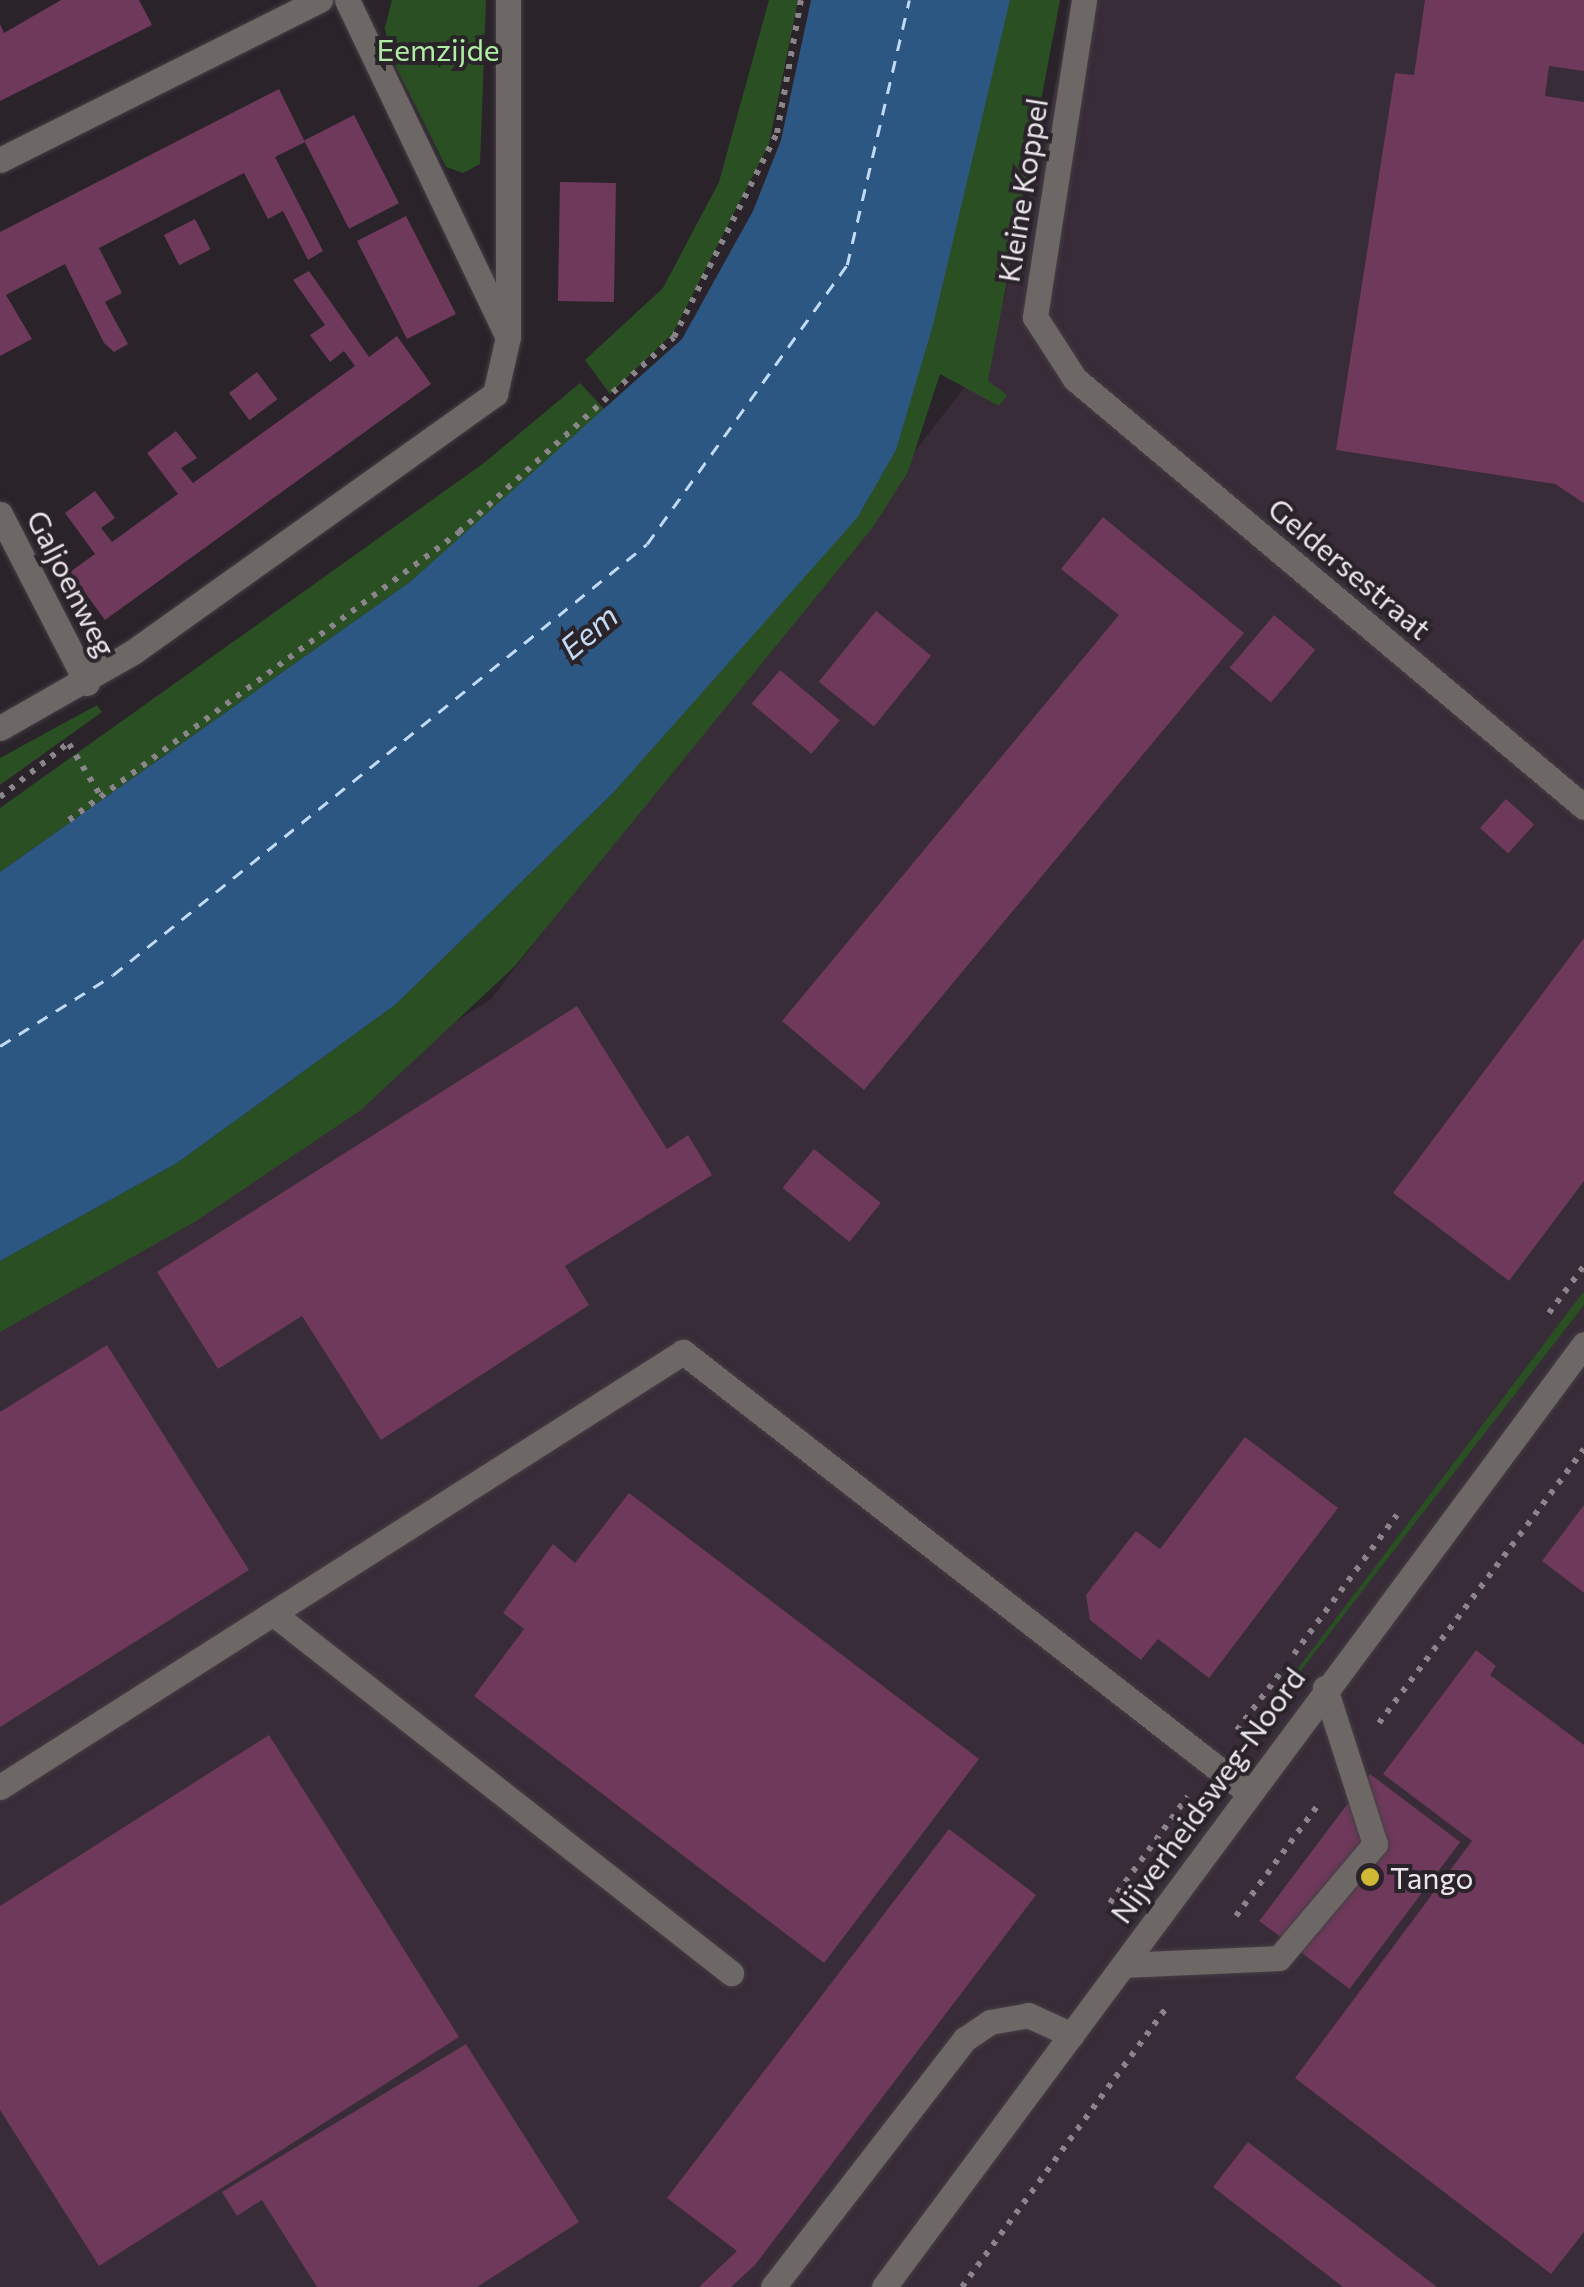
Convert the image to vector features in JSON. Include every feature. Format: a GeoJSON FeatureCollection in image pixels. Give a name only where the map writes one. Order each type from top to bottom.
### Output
{"type":"FeatureCollection","features":[{"type":"Feature","properties":{"kind":"street"},"geometry":{"type":"LineString","coordinates":[[0,160],[320,0]]}},
{"type":"Feature","properties":{"kind":"street"},"geometry":{"type":"LineString","coordinates":[[346,0],[508,337]]}},
{"type":"Feature","properties":{"kind":"street"},"geometry":{"type":"LineString","coordinates":[[0,728],[87,683],[469,418],[495,394],[508,337],[508,0]]}},
{"type":"Feature","properties":{"kind":"street","name":"Kleine Koppel"},"geometry":{"type":"LineString","coordinates":[[1075,379],[1035,317],[1084,0]]}},
{"type":"Feature","properties":{"kind":"street","name":"Geldersestraat"},"geometry":{"type":"LineString","coordinates":[[1075,379],[1584,807]]}},
{"type":"Feature","properties":{"kind":"street","name":"Galjoenweg"},"geometry":{"type":"LineString","coordinates":[[0,514],[87,683]]}},
{"type":"Feature","properties":{"kind":"street","name":"Nijverheidsweg-Noord"},"geometry":{"type":"LineString","coordinates":[[884,2287],[1584,1344]]}},
{"type":"Feature","properties":{"kind":"street"},"geometry":{"type":"LineString","coordinates":[[0,1787],[683,1352],[1248,1793]]}},
{"type":"Feature","properties":{"kind":"street"},"geometry":{"type":"LineString","coordinates":[[275,1615],[731,1973]]}},
{"type":"Feature","properties":{"kind":"street"},"geometry":{"type":"LineString","coordinates":[[1124,1965],[1279,1958],[1375,1844],[1325,1688]]}},
{"type":"Feature","properties":{"kind":"street"},"geometry":{"type":"LineString","coordinates":[[773,2287],[965,2038],[990,2022],[1028,2015],[1072,2035]]}},
{"type":"Feature","properties":{"kind":"path"},"geometry":{"type":"LineString","coordinates":[[69,820],[459,532],[674,337],[777,133],[801,0]]}},
{"type":"Feature","properties":{"kind":"path"},"geometry":{"type":"LineString","coordinates":[[0,797],[76,738]]}},
{"type":"Feature","properties":{"kind":"path"},"geometry":{"type":"LineString","coordinates":[[68,743],[102,798]]}},
{"type":"Feature","properties":{"kind":"path"},"geometry":{"type":"LineString","coordinates":[[962,2287],[1584,1449]]}},
{"type":"Feature","properties":{"kind":"shaded area"},"geometry":{"type":"Polygon","coordinates":[[[1076,0],[1584,0],[1584,2287],[0,2287],[0,1311],[491,999],[991,353],[1076,0]]]}},
{"type":"Feature","properties":{"kind":"green space","name":"Eemzijde"},"geometry":{"type":"Polygon","coordinates":[[[392,0],[486,0],[480,164],[463,173],[446,167],[382,39],[392,0]]]}},
{"type":"Feature","properties":{"kind":"green space"},"geometry":{"type":"Polygon","coordinates":[[[769,0],[798,0],[769,144],[673,333],[610,394],[585,360],[663,288],[719,182],[769,0]]]}},
{"type":"Feature","properties":{"kind":"green space"},"geometry":{"type":"Polygon","coordinates":[[[1010,0],[1060,0],[988,381],[1007,395],[999,406],[940,374],[908,472],[873,527],[515,966],[361,1110],[196,1221],[0,1332],[0,1261],[177,1163],[395,1005],[613,793],[796,585],[1010,0]]]}},
{"type":"Feature","properties":{"kind":"green space"},"geometry":{"type":"Polygon","coordinates":[[[580,383],[606,411],[410,582],[0,872],[0,808],[484,463],[580,383]]]}},
{"type":"Feature","properties":{"kind":"green space"},"geometry":{"type":"Polygon","coordinates":[[[97,705],[102,712],[0,785],[0,758],[97,705]]]}},
{"type":"Feature","properties":{"kind":"green space"},"geometry":{"type":"Polygon","coordinates":[[[1584,1291],[1584,1305],[1268,1713],[1268,1708],[1584,1291]]]}},
{"type":"Feature","properties":{"kind":"water","name":"Eem"},"geometry":{"type":"Polygon","coordinates":[[[811,0],[1010,0],[933,325],[896,450],[857,518],[613,793],[395,1005],[177,1163],[0,1261],[0,872],[410,582],[682,339],[753,211],[781,140],[811,0]]]}},
{"type":"Feature","properties":{"kind":"building"},"geometry":{"type":"Polygon","coordinates":[[[61,0],[139,0],[152,25],[0,101],[0,24],[4,33],[61,0]]]}},
{"type":"Feature","properties":{"kind":"building"},"geometry":{"type":"Polygon","coordinates":[[[1425,0],[1584,0],[1584,71],[1549,66],[1545,96],[1584,102],[1584,503],[1555,484],[1336,450],[1395,73],[1414,75],[1425,0]]]}},
{"type":"Feature","properties":{"kind":"building"},"geometry":{"type":"Polygon","coordinates":[[[279,89],[305,142],[275,157],[323,251],[308,260],[283,211],[268,219],[244,173],[99,248],[122,293],[105,302],[128,344],[114,352],[104,343],[65,264],[6,295],[32,339],[0,356],[0,232],[279,89]]]}},
{"type":"Feature","properties":{"kind":"building"},"geometry":{"type":"Polygon","coordinates":[[[354,115],[399,203],[349,229],[304,140],[354,115]]]}},
{"type":"Feature","properties":{"kind":"building"},"geometry":{"type":"Polygon","coordinates":[[[560,182],[616,183],[614,302],[558,301],[560,182]]]}},
{"type":"Feature","properties":{"kind":"building"},"geometry":{"type":"Polygon","coordinates":[[[406,216],[456,314],[407,339],[357,241],[406,216]]]}},
{"type":"Feature","properties":{"kind":"building"},"geometry":{"type":"Polygon","coordinates":[[[195,219],[210,249],[179,265],[164,235],[195,219]]]}},
{"type":"Feature","properties":{"kind":"building"},"geometry":{"type":"Polygon","coordinates":[[[309,271],[369,357],[397,336],[431,384],[105,620],[70,572],[95,554],[65,513],[95,491],[115,518],[101,528],[112,542],[178,494],[147,453],[176,431],[197,458],[181,468],[193,483],[355,366],[344,351],[330,362],[310,335],[325,325],[293,280],[309,271]]]}},
{"type":"Feature","properties":{"kind":"building"},"geometry":{"type":"Polygon","coordinates":[[[257,372],[277,399],[250,420],[229,393],[257,372]]]}},
{"type":"Feature","properties":{"kind":"building"},"geometry":{"type":"Polygon","coordinates":[[[1103,517],[1244,633],[864,1090],[782,1021],[1119,615],[1061,569],[1103,517]]]}},
{"type":"Feature","properties":{"kind":"building"},"geometry":{"type":"Polygon","coordinates":[[[876,611],[931,656],[874,726],[819,682],[876,611]]]}},
{"type":"Feature","properties":{"kind":"building"},"geometry":{"type":"Polygon","coordinates":[[[1274,615],[1315,650],[1271,703],[1230,668],[1274,615]]]}},
{"type":"Feature","properties":{"kind":"building"},"geometry":{"type":"Polygon","coordinates":[[[780,670],[840,720],[811,754],[752,704],[780,670]]]}},
{"type":"Feature","properties":{"kind":"building"},"geometry":{"type":"Polygon","coordinates":[[[1506,799],[1534,824],[1508,853],[1480,828],[1506,799]]]}},
{"type":"Feature","properties":{"kind":"building"},"geometry":{"type":"Polygon","coordinates":[[[1584,938],[1584,1181],[1509,1281],[1393,1193],[1584,938]]]}},
{"type":"Feature","properties":{"kind":"building"},"geometry":{"type":"Polygon","coordinates":[[[577,1006],[667,1149],[688,1135],[712,1175],[565,1266],[589,1305],[381,1440],[302,1316],[218,1369],[157,1272],[577,1006]]]}},
{"type":"Feature","properties":{"kind":"building"},"geometry":{"type":"Polygon","coordinates":[[[814,1149],[881,1203],[849,1242],[783,1188],[814,1149]]]}},
{"type":"Feature","properties":{"kind":"building"},"geometry":{"type":"Polygon","coordinates":[[[107,1345],[249,1570],[0,1727],[0,1412],[107,1345]]]}},
{"type":"Feature","properties":{"kind":"building"},"geometry":{"type":"Polygon","coordinates":[[[1245,1437],[1338,1508],[1209,1678],[1158,1639],[1141,1660],[1090,1620],[1086,1595],[1136,1531],[1160,1549],[1245,1437]]]}},
{"type":"Feature","properties":{"kind":"building"},"geometry":{"type":"Polygon","coordinates":[[[629,1493],[979,1759],[824,1963],[474,1696],[524,1629],[503,1613],[553,1544],[575,1563],[629,1493]]]}},
{"type":"Feature","properties":{"kind":"building"},"geometry":{"type":"Polygon","coordinates":[[[1584,1505],[1584,1593],[1542,1561],[1584,1505]]]}},
{"type":"Feature","properties":{"kind":"building"},"geometry":{"type":"Polygon","coordinates":[[[1476,1650],[1496,1666],[1490,1675],[1584,1745],[1584,2232],[1551,2274],[1295,2078],[1472,1841],[1383,1774],[1476,1650]]]}},
{"type":"Feature","properties":{"kind":"building"},"geometry":{"type":"Polygon","coordinates":[[[269,1735],[459,2037],[99,2266],[0,2110],[0,1906],[269,1735]]]}},
{"type":"Feature","properties":{"kind":"building"},"geometry":{"type":"Polygon","coordinates":[[[1370,1774],[1460,1842],[1350,1989],[1259,1921],[1370,1774]]]}},
{"type":"Feature","properties":{"kind":"building"},"geometry":{"type":"Polygon","coordinates":[[[949,1829],[1036,1895],[755,2265],[731,2287],[699,2287],[737,2251],[667,2198],[949,1829]]]}},
{"type":"Feature","properties":{"kind":"building"},"geometry":{"type":"Polygon","coordinates":[[[466,2044],[579,2222],[477,2287],[317,2287],[262,2200],[237,2216],[222,2192],[466,2044]]]}},
{"type":"Feature","properties":{"kind":"building"},"geometry":{"type":"Polygon","coordinates":[[[1248,2142],[1437,2287],[1343,2287],[1213,2187],[1248,2142]]]}},
{"type":"Feature","properties":{"kind":"ferry route"},"geometry":{"type":"LineString","coordinates":[[0,1046],[113,975],[647,544],[847,265],[909,0]]}},
{"type":"Feature","properties":{"kind":"place","name":"Tango"},"geometry":{"type":"Point","coordinates":[1370,1877]}}]}
